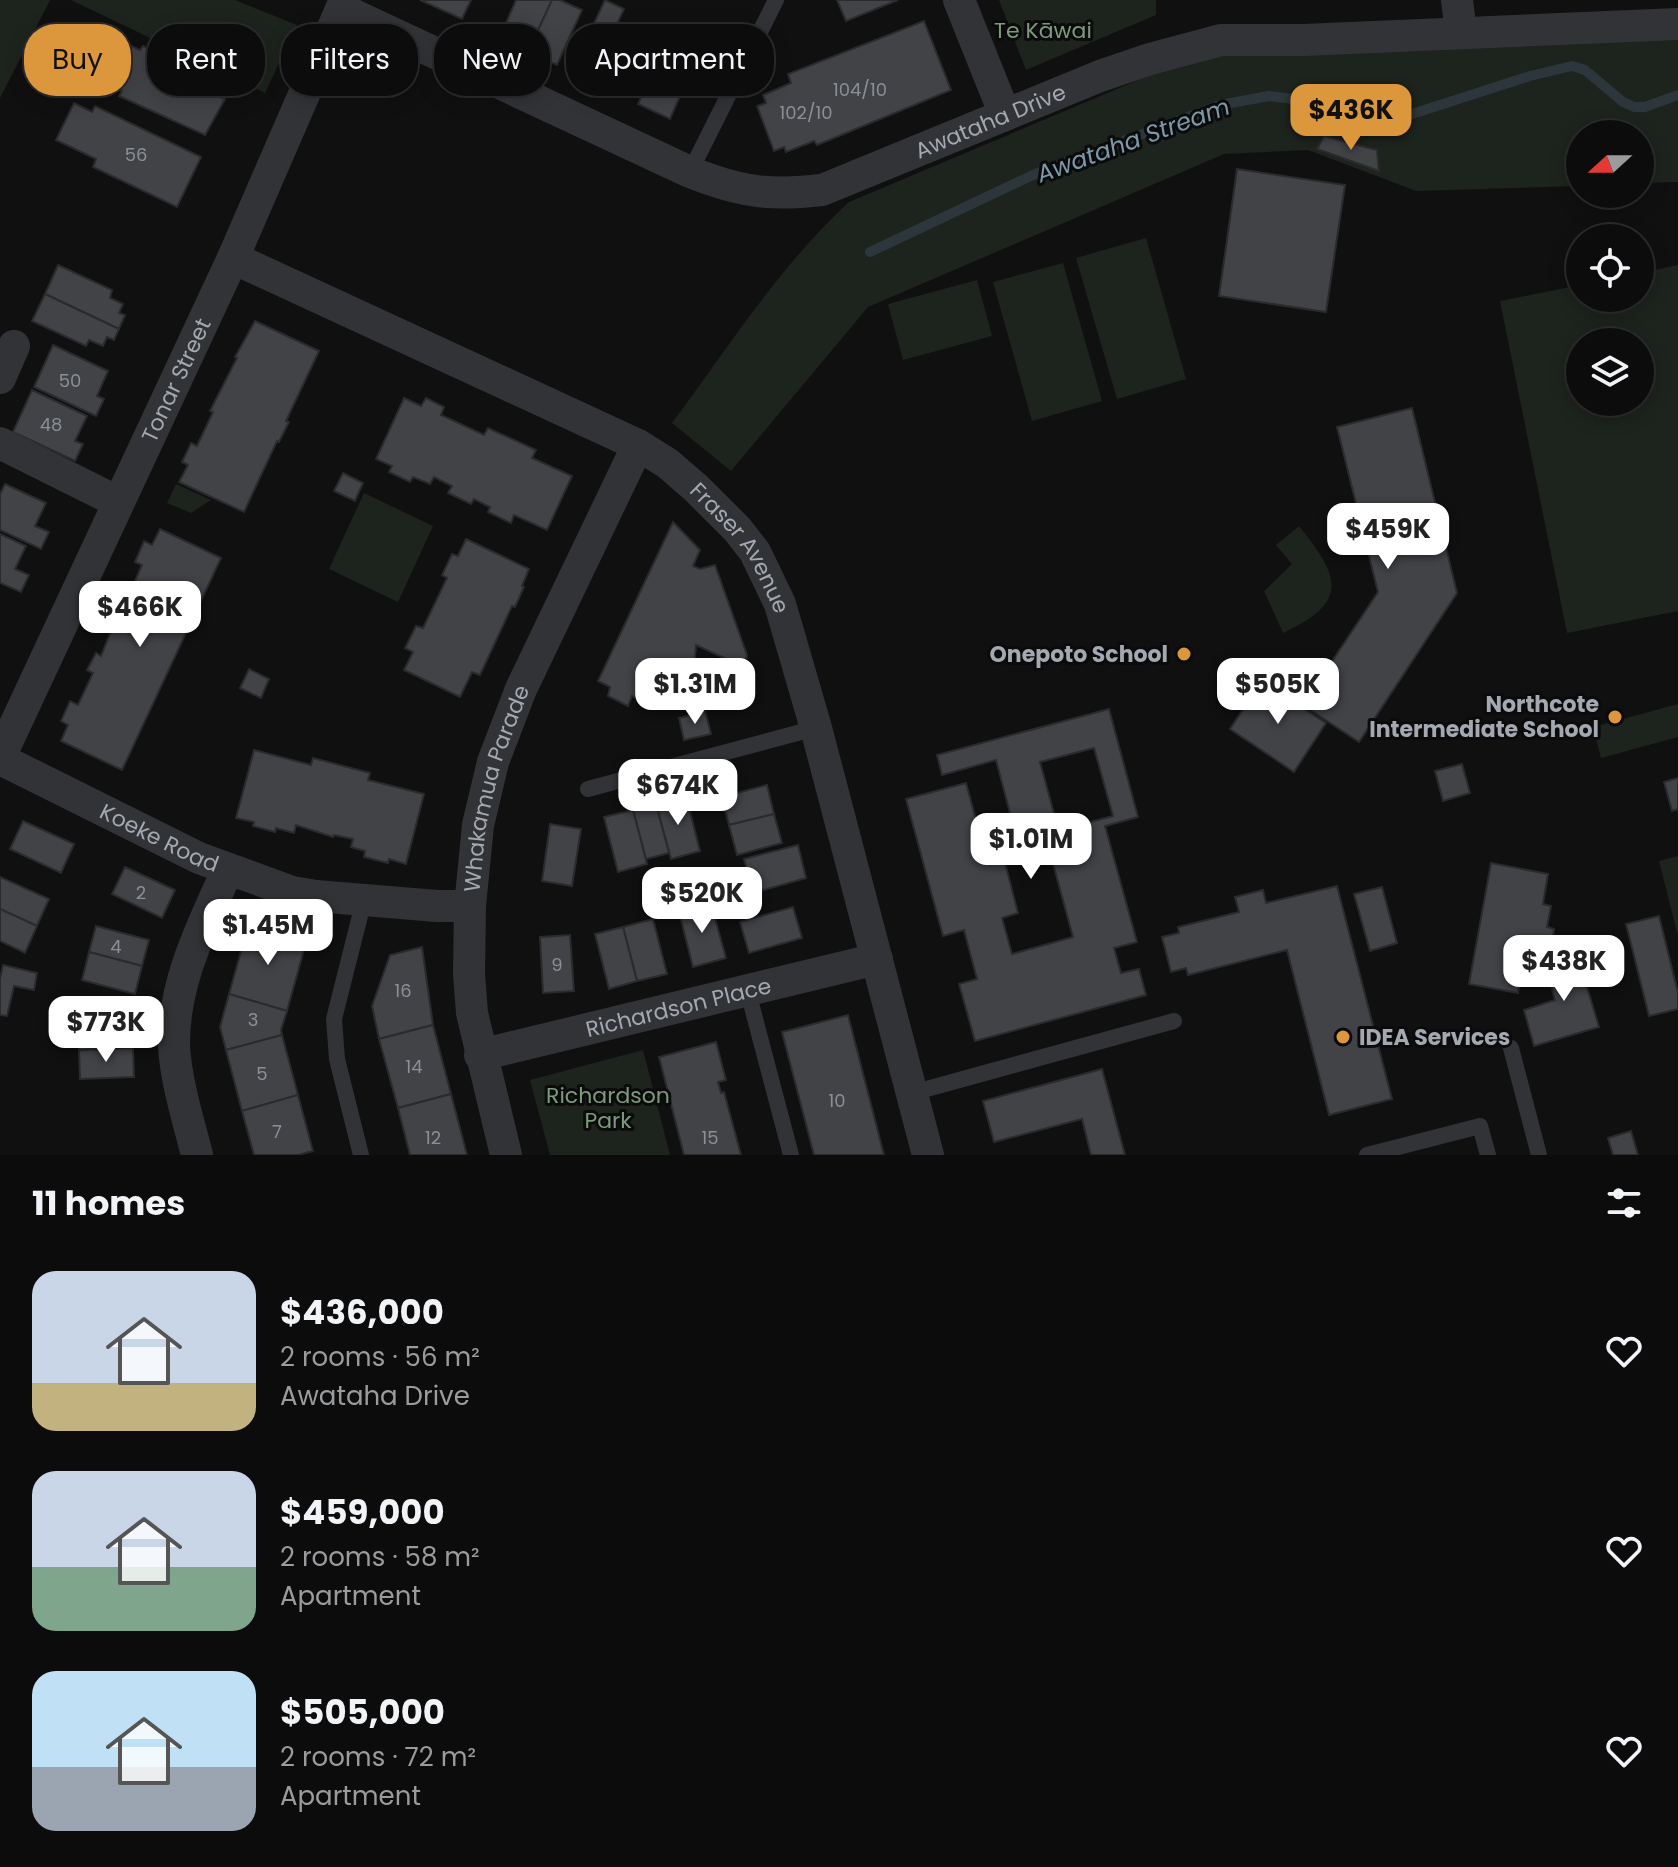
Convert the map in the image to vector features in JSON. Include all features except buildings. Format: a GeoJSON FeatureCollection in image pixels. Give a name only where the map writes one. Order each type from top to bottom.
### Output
{"type":"FeatureCollection","features":[{"type":"Feature","properties":{"kind":"street"},"geometry":{"type":"LineString","coordinates":[[959,0],[1005,115]]}},
{"type":"Feature","properties":{"kind":"street"},"geometry":{"type":"LineString","coordinates":[[1457,0],[1461,33]]}},
{"type":"Feature","properties":{"kind":"street","name":"Awataha Drive"},"geometry":{"type":"LineString","coordinates":[[343,5],[690,172],[726,187],[782,194],[822,190],[1150,59],[1221,40],[1303,40],[1678,24]]}},
{"type":"Feature","properties":{"kind":"street","name":"Tonar Street"},"geometry":{"type":"LineString","coordinates":[[0,758],[233,258],[343,5]]}},
{"type":"Feature","properties":{"kind":"street","name":"Fraser Avenue"},"geometry":{"type":"LineString","coordinates":[[233,258],[638,445],[667,463],[696,488],[755,552],[780,604],[816,728],[928,1155]]}},
{"type":"Feature","properties":{"kind":"street"},"geometry":{"type":"LineString","coordinates":[[0,378],[14,346]]}},
{"type":"Feature","properties":{"kind":"street"},"geometry":{"type":"LineString","coordinates":[[0,443],[118,502]]}},
{"type":"Feature","properties":{"kind":"street","name":"Whakamua Parade"},"geometry":{"type":"LineString","coordinates":[[506,1155],[472,1013],[470,906],[478,825],[493,762],[521,689],[638,445]]}},
{"type":"Feature","properties":{"kind":"street","name":"Koeke Road"},"geometry":{"type":"LineString","coordinates":[[0,758],[199,858],[292,892],[437,906],[470,906]]}},
{"type":"Feature","properties":{"kind":"street"},"geometry":{"type":"LineString","coordinates":[[197,1155],[176,1065],[175,1028],[184,970],[228,869]]}},
{"type":"Feature","properties":{"kind":"street","name":"Richardson Place"},"geometry":{"type":"LineString","coordinates":[[480,1055],[877,959]]}},
{"type":"Feature","properties":{"kind":"lane"},"geometry":{"type":"LineString","coordinates":[[690,172],[776,0]]}},
{"type":"Feature","properties":{"kind":"lane"},"geometry":{"type":"LineString","coordinates":[[588,789],[816,728]]}},
{"type":"Feature","properties":{"kind":"lane"},"geometry":{"type":"LineString","coordinates":[[361,1155],[337,1059],[334,1019],[364,900]]}},
{"type":"Feature","properties":{"kind":"lane"},"geometry":{"type":"LineString","coordinates":[[748,992],[791,1155]]}},
{"type":"Feature","properties":{"kind":"lane"},"geometry":{"type":"LineString","coordinates":[[912,1093],[1174,1021]]}},
{"type":"Feature","properties":{"kind":"lane"},"geometry":{"type":"LineString","coordinates":[[1511,1048],[1539,1155]]}},
{"type":"Feature","properties":{"kind":"lane"},"geometry":{"type":"LineString","coordinates":[[1367,1155],[1480,1126],[1488,1155]]}},
{"type":"Feature","properties":{"kind":"green space"},"geometry":{"type":"Polygon","coordinates":[[[0,0],[50,0],[38,24],[24,24],[24,51],[0,98],[0,0]]]}},
{"type":"Feature","properties":{"kind":"green space"},"geometry":{"type":"Polygon","coordinates":[[[71,0],[235,0],[295,24],[281,24],[281,59],[265,93],[265,24],[147,24],[147,36],[131,29],[131,24],[121,24],[71,0]]]}},
{"type":"Feature","properties":{"kind":"green space","name":"Te Kāwai"},"geometry":{"type":"Polygon","coordinates":[[[999,0],[1156,0],[1156,15],[1026,70],[999,0]]]}},
{"type":"Feature","properties":{"kind":"green space"},"geometry":{"type":"Polygon","coordinates":[[[1678,39],[1678,182],[1654,183],[1654,120],[1566,120],[1566,186],[1416,191],[1308,150],[1224,154],[868,307],[731,471],[672,423],[777,280],[849,202],[1231,41],[1678,39]]]}},
{"type":"Feature","properties":{"kind":"green space"},"geometry":{"type":"Polygon","coordinates":[[[1146,238],[1186,379],[1117,399],[1076,258],[1146,238]]]}},
{"type":"Feature","properties":{"kind":"green space"},"geometry":{"type":"Polygon","coordinates":[[[1063,263],[1102,401],[1032,421],[993,282],[1063,263]]]}},
{"type":"Feature","properties":{"kind":"green space"},"geometry":{"type":"Polygon","coordinates":[[[1678,265],[1678,611],[1567,633],[1500,301],[1566,288],[1566,312],[1654,312],[1654,270],[1678,265]]]}},
{"type":"Feature","properties":{"kind":"green space"},"geometry":{"type":"Polygon","coordinates":[[[977,280],[992,336],[903,360],[888,304],[977,280]]]}},
{"type":"Feature","properties":{"kind":"green space"},"geometry":{"type":"Polygon","coordinates":[[[176,484],[211,500],[191,513],[167,503],[176,484]]]}},
{"type":"Feature","properties":{"kind":"green space"},"geometry":{"type":"Polygon","coordinates":[[[364,493],[433,526],[398,602],[329,569],[364,493]]]}},
{"type":"Feature","properties":{"kind":"green space"},"geometry":{"type":"Polygon","coordinates":[[[1299,526],[1323,560],[1332,587],[1320,610],[1283,633],[1264,591],[1292,564],[1276,545],[1299,526]]]}},
{"type":"Feature","properties":{"kind":"green space"},"geometry":{"type":"Polygon","coordinates":[[[1678,704],[1678,737],[1601,758],[1593,727],[1678,704]]]}},
{"type":"Feature","properties":{"kind":"green space"},"geometry":{"type":"Polygon","coordinates":[[[1678,856],[1678,936],[1659,861],[1678,856]]]}},
{"type":"Feature","properties":{"kind":"green space","name":"Richardson Park"},"geometry":{"type":"Polygon","coordinates":[[[643,1050],[670,1155],[550,1155],[530,1080],[643,1050]]]}},
{"type":"Feature","properties":{"kind":"waterway","name":"Awataha Stream"},"geometry":{"type":"LineString","coordinates":[[870,252],[1033,175],[1220,105],[1269,96],[1412,114],[1530,76],[1572,66],[1585,70],[1623,102],[1634,107],[1645,107],[1678,95]]}},
{"type":"Feature","properties":{"kind":"place","name":"Onepoto School"},"geometry":{"type":"Point","coordinates":[1184,654]}},
{"type":"Feature","properties":{"kind":"place","name":"Northcote Intermediate School"},"geometry":{"type":"Point","coordinates":[1615,717]}},
{"type":"Feature","properties":{"kind":"place","name":"IDEA Services"},"geometry":{"type":"Point","coordinates":[1343,1037]}}]}
